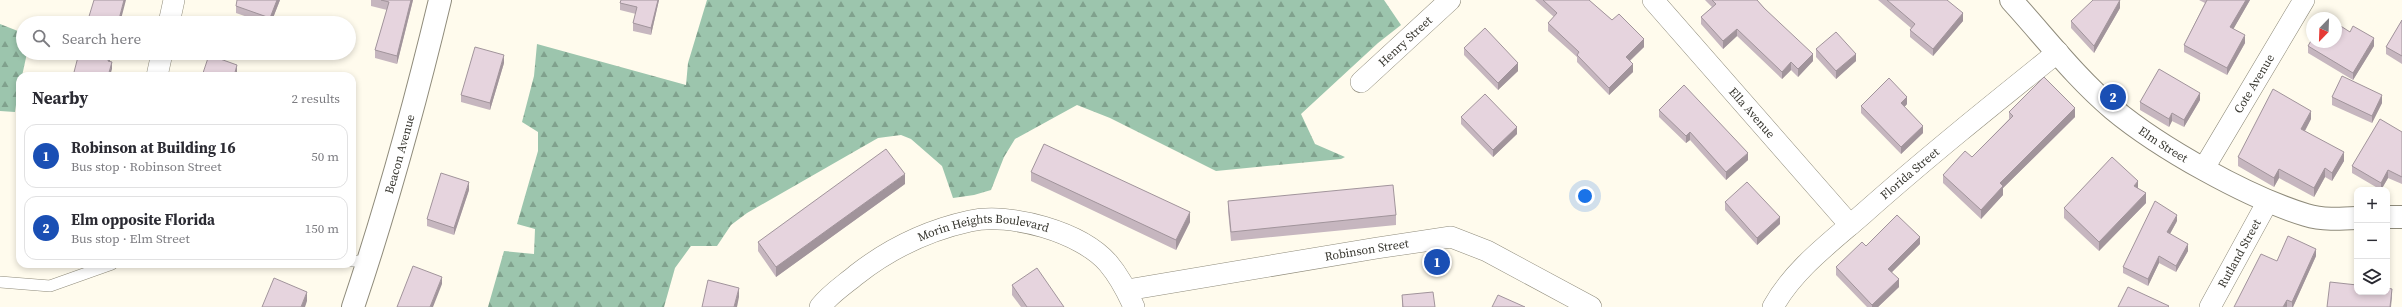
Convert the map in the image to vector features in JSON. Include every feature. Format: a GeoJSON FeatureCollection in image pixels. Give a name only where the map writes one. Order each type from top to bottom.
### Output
{"type":"FeatureCollection","features":[{"type":"Feature","properties":{"kind":"street"},"geometry":{"type":"LineString","coordinates":[[170,16],[174,0]]}},
{"type":"Feature","properties":{"kind":"street","name":"Beacon Avenue"},"geometry":{"type":"LineString","coordinates":[[353,307],[360,261],[412,116],[440,0]]}},
{"type":"Feature","properties":{"kind":"street","name":"Henry Street"},"geometry":{"type":"LineString","coordinates":[[1361,82],[1450,0]]}},
{"type":"Feature","properties":{"kind":"street","name":"Ella Avenue"},"geometry":{"type":"LineString","coordinates":[[1654,0],[1850,225]]}},
{"type":"Feature","properties":{"kind":"street","name":"Elm Street"},"geometry":{"type":"LineString","coordinates":[[2011,0],[2058,52],[2114,109],[2139,128],[2204,168],[2268,200],[2307,216],[2335,219],[2354,218]]}},
{"type":"Feature","properties":{"kind":"street","name":"Cote Avenue"},"geometry":{"type":"LineString","coordinates":[[2204,168],[2304,0]]}},
{"type":"Feature","properties":{"kind":"street","name":"Florida Street"},"geometry":{"type":"LineString","coordinates":[[1773,307],[1778,297],[1805,266],[1850,225],[1930,154],[2058,52]]}},
{"type":"Feature","properties":{"kind":"street"},"geometry":{"type":"LineString","coordinates":[[158,72],[160,60]]}},
{"type":"Feature","properties":{"kind":"street","name":"Rutland Street"},"geometry":{"type":"LineString","coordinates":[[2210,307],[2268,200]]}},
{"type":"Feature","properties":{"kind":"street"},"geometry":{"type":"LineString","coordinates":[[2390,217],[2402,217]]}},
{"type":"Feature","properties":{"kind":"street","name":"Morin Heights Boulevard"},"geometry":{"type":"LineString","coordinates":[[820,307],[838,289],[878,258],[926,234],[971,221],[1014,221],[1032,224],[1072,238],[1107,263],[1130,299]]}},
{"type":"Feature","properties":{"kind":"street","name":"Robinson Street"},"geometry":{"type":"LineString","coordinates":[[1130,299],[1451,237],[1487,251],[1591,307]]}},
{"type":"Feature","properties":{"kind":"lane"},"geometry":{"type":"LineString","coordinates":[[0,282],[50,286],[101,268]]}},
{"type":"Feature","properties":{"kind":"green space"},"geometry":{"type":"Polygon","coordinates":[[[707,0],[1384,0],[1401,25],[1378,43],[1301,114],[1315,144],[1345,157],[1341,159],[1216,171],[1110,118],[1077,105],[1015,139],[1004,157],[991,190],[974,195],[953,198],[942,166],[911,139],[901,135],[878,138],[747,213],[731,225],[717,246],[691,246],[675,268],[664,307],[488,307],[504,251],[534,254],[535,229],[517,224],[538,151],[538,132],[522,122],[534,76],[537,44],[686,85],[688,63],[707,0]]]}},
{"type":"Feature","properties":{"kind":"green space"},"geometry":{"type":"Polygon","coordinates":[[[0,24],[16,30],[16,60],[25,60],[23,72],[16,72],[15,112],[0,111],[0,24]]]}},
{"type":"Feature","properties":{"kind":"building"},"geometry":{"type":"Polygon","coordinates":[[[94,0],[124,0],[120,16],[89,16],[94,0]]]}},
{"type":"Feature","properties":{"kind":"building"},"geometry":{"type":"Polygon","coordinates":[[[237,0],[277,0],[271,16],[264,16],[236,6],[237,0]]]}},
{"type":"Feature","properties":{"kind":"building"},"geometry":{"type":"Polygon","coordinates":[[[381,0],[411,0],[397,56],[375,50],[389,2],[381,0]]]}},
{"type":"Feature","properties":{"kind":"building"},"geometry":{"type":"Polygon","coordinates":[[[621,0],[658,0],[651,28],[633,23],[637,7],[620,3],[621,0]]]}},
{"type":"Feature","properties":{"kind":"building"},"geometry":{"type":"Polygon","coordinates":[[[1543,0],[1589,0],[1612,20],[1619,14],[1644,39],[1626,57],[1633,64],[1609,88],[1577,55],[1579,52],[1548,23],[1557,13],[1543,0]]]}},
{"type":"Feature","properties":{"kind":"building"},"geometry":{"type":"Polygon","coordinates":[[[1712,0],[1757,0],[1813,54],[1798,69],[1791,62],[1782,72],[1737,29],[1723,41],[1701,17],[1716,4],[1712,0]]]}},
{"type":"Feature","properties":{"kind":"building"},"geometry":{"type":"Polygon","coordinates":[[[1887,0],[1947,0],[1963,13],[1933,49],[1910,30],[1915,24],[1887,0]]]}},
{"type":"Feature","properties":{"kind":"building"},"geometry":{"type":"Polygon","coordinates":[[[2093,0],[2120,0],[2094,46],[2071,21],[2093,0]]]}},
{"type":"Feature","properties":{"kind":"building"},"geometry":{"type":"Polygon","coordinates":[[[2207,0],[2246,0],[2230,27],[2245,35],[2227,68],[2184,45],[2207,0]]]}},
{"type":"Feature","properties":{"kind":"building"},"geometry":{"type":"Polygon","coordinates":[[[2402,20],[2402,56],[2386,47],[2402,20]]]}},
{"type":"Feature","properties":{"kind":"building"},"geometry":{"type":"Polygon","coordinates":[[[2353,26],[2374,38],[2353,73],[2311,48],[2342,48],[2342,27],[2350,32],[2353,26]]]}},
{"type":"Feature","properties":{"kind":"building"},"geometry":{"type":"Polygon","coordinates":[[[1485,28],[1518,63],[1498,83],[1464,48],[1485,28]]]}},
{"type":"Feature","properties":{"kind":"building"},"geometry":{"type":"Polygon","coordinates":[[[1836,32],[1856,54],[1836,71],[1816,49],[1836,32]]]}},
{"type":"Feature","properties":{"kind":"building"},"geometry":{"type":"Polygon","coordinates":[[[475,47],[504,55],[490,103],[461,95],[475,47]]]}},
{"type":"Feature","properties":{"kind":"building"},"geometry":{"type":"Polygon","coordinates":[[[77,60],[108,60],[112,62],[109,72],[74,72],[77,60]]]}},
{"type":"Feature","properties":{"kind":"building"},"geometry":{"type":"Polygon","coordinates":[[[207,60],[223,60],[237,65],[235,72],[203,72],[207,60]]]}},
{"type":"Feature","properties":{"kind":"building"},"geometry":{"type":"Polygon","coordinates":[[[2159,69],[2200,93],[2184,120],[2172,113],[2169,119],[2140,102],[2159,69]]]}},
{"type":"Feature","properties":{"kind":"building"},"geometry":{"type":"Polygon","coordinates":[[[2342,76],[2382,95],[2372,116],[2332,97],[2342,76]]]}},
{"type":"Feature","properties":{"kind":"building"},"geometry":{"type":"Polygon","coordinates":[[[2044,77],[2075,108],[2000,183],[2003,186],[1981,210],[1943,175],[1965,151],[1972,157],[2013,116],[2009,112],[2044,77]]]}},
{"type":"Feature","properties":{"kind":"building"},"geometry":{"type":"Polygon","coordinates":[[[1889,78],[1907,97],[1901,103],[1923,126],[1901,147],[1861,106],[1889,78]]]}},
{"type":"Feature","properties":{"kind":"building"},"geometry":{"type":"Polygon","coordinates":[[[1684,85],[1748,153],[1726,172],[1690,132],[1686,136],[1659,110],[1684,85]]]}},
{"type":"Feature","properties":{"kind":"building"},"geometry":{"type":"Polygon","coordinates":[[[2273,89],[2311,111],[2301,129],[2344,152],[2332,173],[2325,168],[2314,188],[2279,169],[2274,178],[2238,157],[2273,89]]]}},
{"type":"Feature","properties":{"kind":"building"},"geometry":{"type":"Polygon","coordinates":[[[1485,94],[1517,127],[1493,150],[1461,117],[1485,94]]]}},
{"type":"Feature","properties":{"kind":"building"},"geometry":{"type":"Polygon","coordinates":[[[2380,119],[2402,132],[2402,177],[2388,170],[2381,183],[2352,166],[2380,119]]]}},
{"type":"Feature","properties":{"kind":"building"},"geometry":{"type":"Polygon","coordinates":[[[1044,144],[1190,212],[1176,240],[1031,172],[1044,144]]]}},
{"type":"Feature","properties":{"kind":"building"},"geometry":{"type":"Polygon","coordinates":[[[886,149],[905,174],[776,267],[758,242],[886,149]]]}},
{"type":"Feature","properties":{"kind":"building"},"geometry":{"type":"Polygon","coordinates":[[[2112,157],[2138,181],[2134,186],[2146,193],[2099,242],[2064,208],[2112,157]]]}},
{"type":"Feature","properties":{"kind":"building"},"geometry":{"type":"Polygon","coordinates":[[[441,173],[469,182],[454,228],[427,219],[441,173]]]}},
{"type":"Feature","properties":{"kind":"building"},"geometry":{"type":"Polygon","coordinates":[[[1747,182],[1780,217],[1757,238],[1725,202],[1747,182]]]}},
{"type":"Feature","properties":{"kind":"building"},"geometry":{"type":"Polygon","coordinates":[[[1393,185],[1396,215],[1231,232],[1228,201],[1393,185]]]}},
{"type":"Feature","properties":{"kind":"building"},"geometry":{"type":"Polygon","coordinates":[[[2155,201],[2177,215],[2167,232],[2188,244],[2176,266],[2159,256],[2148,279],[2123,267],[2155,201]]]}},
{"type":"Feature","properties":{"kind":"building"},"geometry":{"type":"Polygon","coordinates":[[[1897,215],[1920,237],[1888,269],[1899,279],[1872,305],[1836,267],[1862,242],[1866,246],[1897,215]]]}},
{"type":"Feature","properties":{"kind":"building"},"geometry":{"type":"Polygon","coordinates":[[[2288,236],[2316,249],[2292,302],[2287,300],[2283,307],[2234,307],[2261,254],[2277,261],[2288,236]]]}},
{"type":"Feature","properties":{"kind":"building"},"geometry":{"type":"Polygon","coordinates":[[[413,266],[442,277],[430,307],[397,307],[413,266]]]}},
{"type":"Feature","properties":{"kind":"building"},"geometry":{"type":"Polygon","coordinates":[[[1037,268],[1064,307],[1027,307],[1012,285],[1037,268]]]}},
{"type":"Feature","properties":{"kind":"building"},"geometry":{"type":"Polygon","coordinates":[[[274,278],[307,292],[301,307],[262,307],[274,278]]]}},
{"type":"Feature","properties":{"kind":"building"},"geometry":{"type":"Polygon","coordinates":[[[708,280],[739,288],[734,307],[702,307],[708,280]]]}},
{"type":"Feature","properties":{"kind":"building"},"geometry":{"type":"Polygon","coordinates":[[[2330,282],[2354,285],[2354,295],[2390,295],[2390,289],[2392,289],[2390,307],[2327,307],[2330,282]]]}},
{"type":"Feature","properties":{"kind":"building"},"geometry":{"type":"Polygon","coordinates":[[[2128,287],[2169,306],[2118,307],[2128,287]]]}},
{"type":"Feature","properties":{"kind":"building"},"geometry":{"type":"Polygon","coordinates":[[[1433,292],[1435,307],[1403,307],[1402,295],[1433,292]]]}},
{"type":"Feature","properties":{"kind":"building"},"geometry":{"type":"Polygon","coordinates":[[[1498,295],[1525,307],[1492,307],[1498,295]]]}},
{"type":"Feature","properties":{"kind":"place","name":"Elm opposite Florida"},"geometry":{"type":"Point","coordinates":[2113,97]}},
{"type":"Feature","properties":{"kind":"place","name":"Robinson at Building 16"},"geometry":{"type":"Point","coordinates":[1437,262]}}]}
